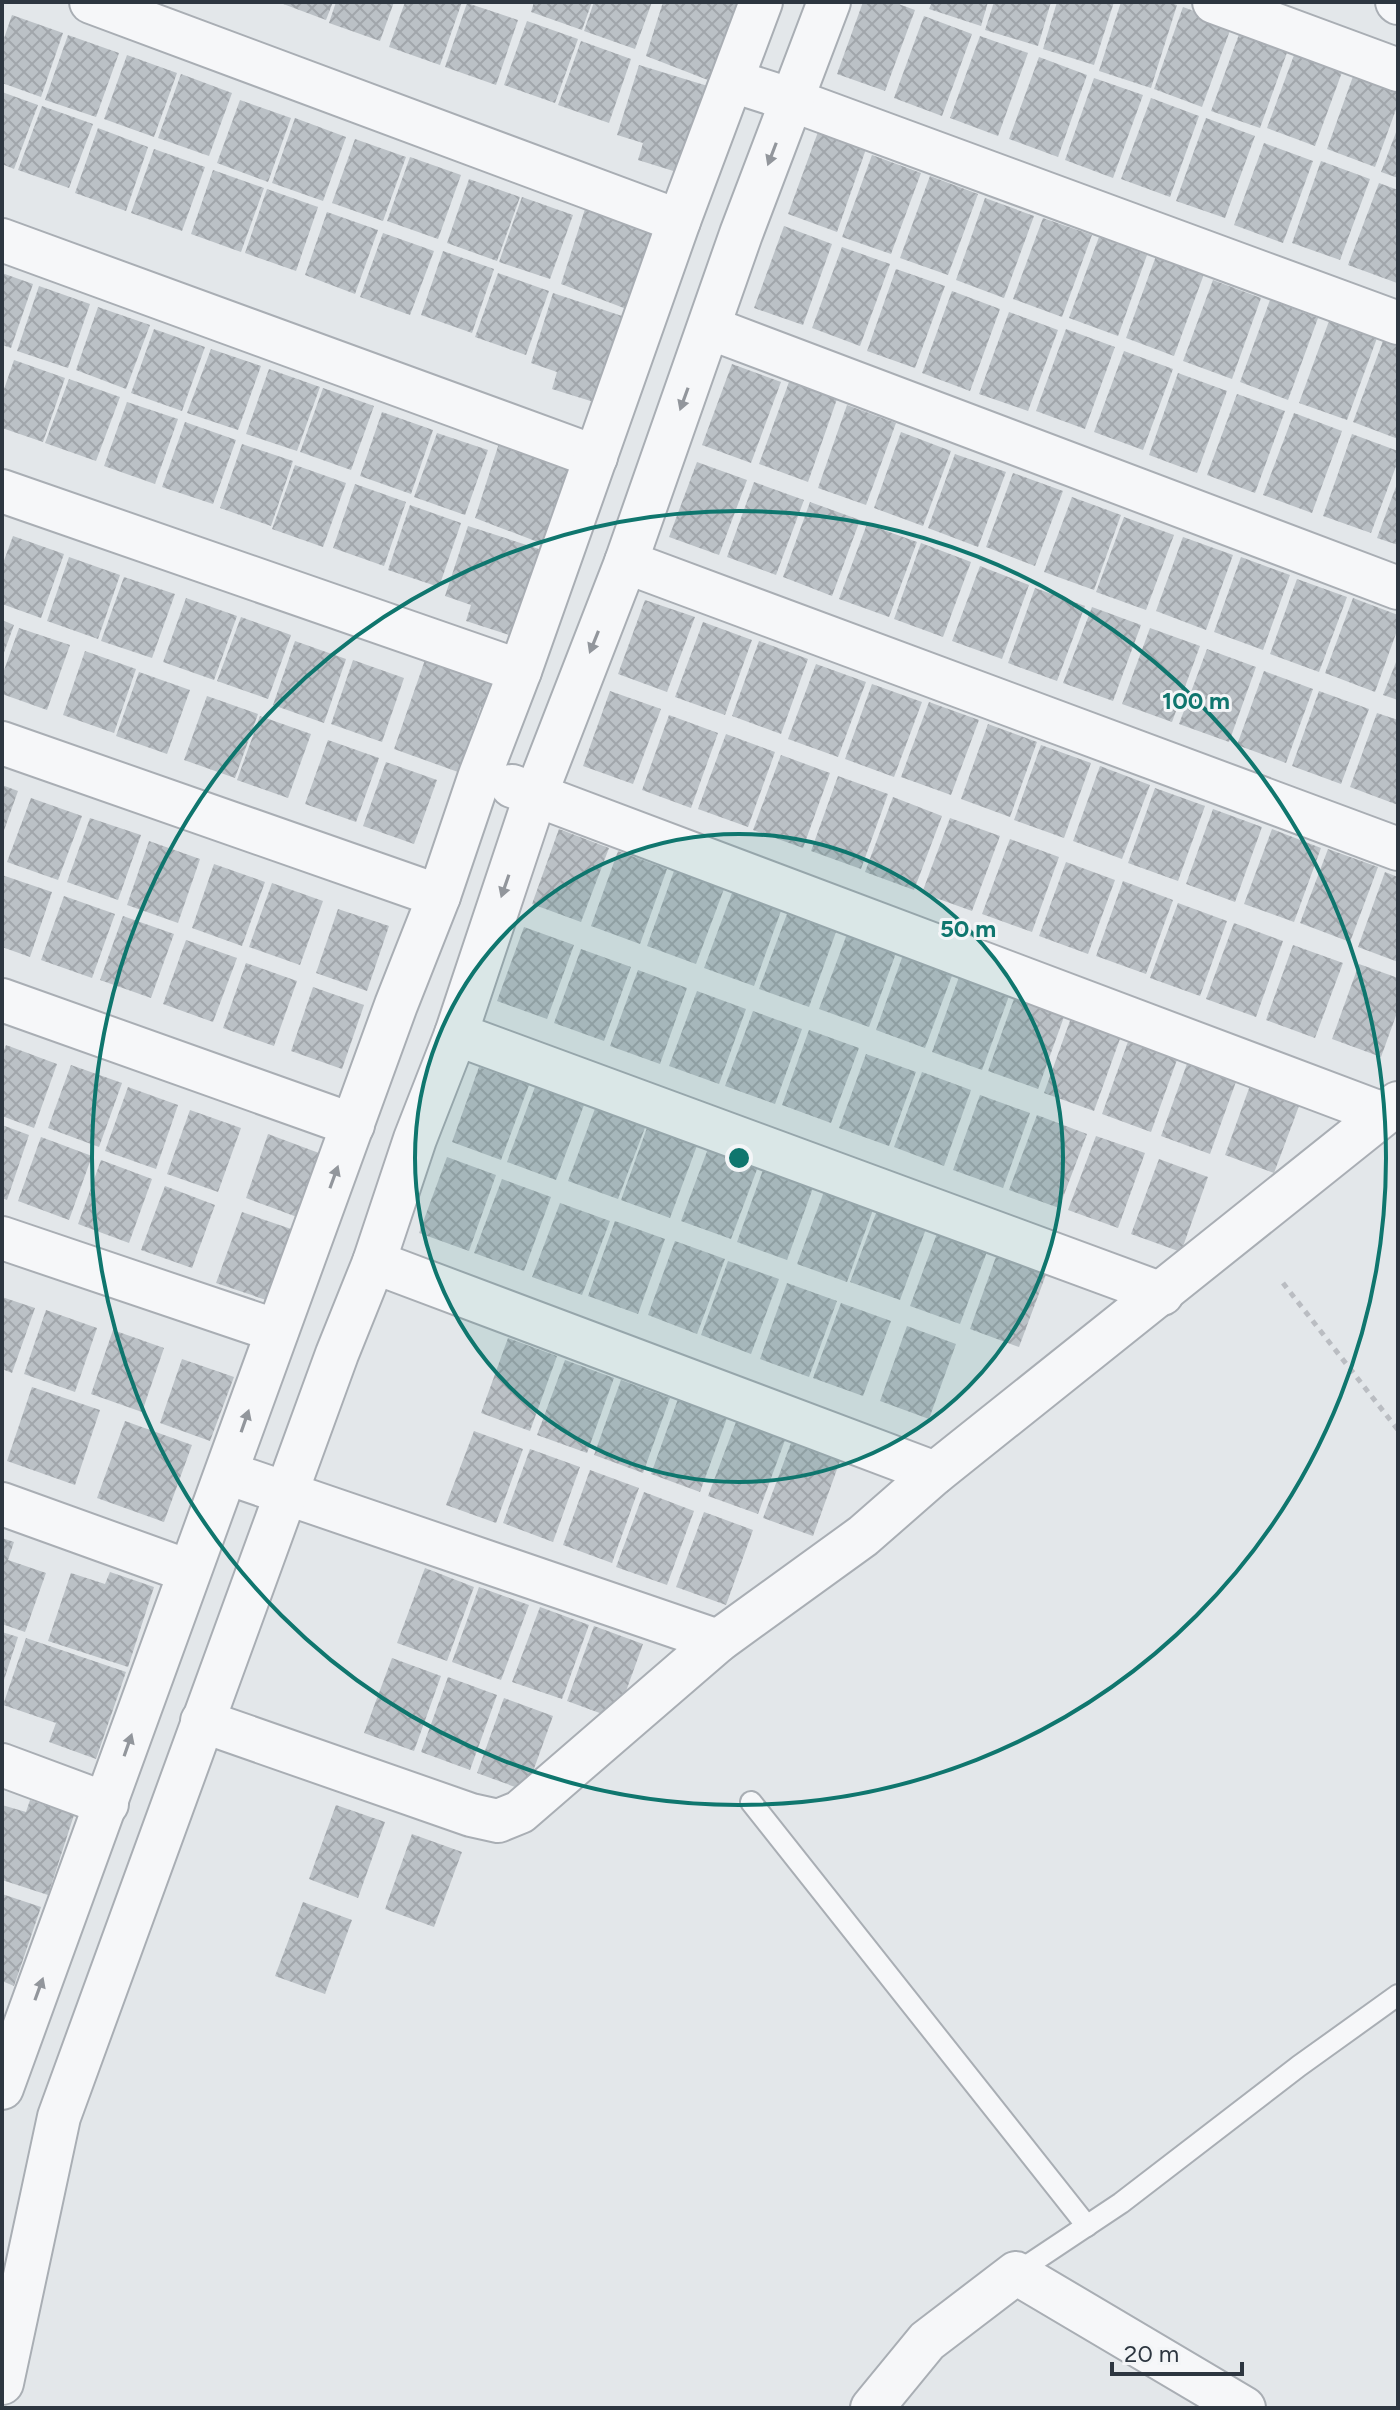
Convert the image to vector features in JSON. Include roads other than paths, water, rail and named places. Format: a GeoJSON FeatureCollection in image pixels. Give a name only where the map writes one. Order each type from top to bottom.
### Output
{"type":"FeatureCollection","features":[{"type":"Feature","properties":{"kind":"street"},"geometry":{"type":"LineString","coordinates":[[91,2],[679,221]]}},
{"type":"Feature","properties":{"kind":"street"},"geometry":{"type":"LineString","coordinates":[[2,2088],[12,2034],[107,1804],[188,1571],[439,896],[679,221],[761,2]]}},
{"type":"Feature","properties":{"kind":"street"},"geometry":{"type":"LineString","coordinates":[[2,2383],[59,2117],[337,1354],[374,1262],[415,1139],[456,1034],[536,794],[626,562],[741,234],[829,2]]}},
{"type":"Feature","properties":{"kind":"street"},"geometry":{"type":"LineString","coordinates":[[1214,2],[1398,70]]}},
{"type":"Feature","properties":{"kind":"street"},"geometry":{"type":"LineString","coordinates":[[733,81],[1398,323]]}},
{"type":"Feature","properties":{"kind":"street"},"geometry":{"type":"LineString","coordinates":[[2,240],[596,457]]}},
{"type":"Feature","properties":{"kind":"street"},"geometry":{"type":"LineString","coordinates":[[710,328],[1398,588]]}},
{"type":"Feature","properties":{"kind":"street"},"geometry":{"type":"LineString","coordinates":[[2,491],[520,671]]}},
{"type":"Feature","properties":{"kind":"street"},"geometry":{"type":"LineString","coordinates":[[626,562],[1398,849]]}},
{"type":"Feature","properties":{"kind":"street"},"geometry":{"type":"LineString","coordinates":[[2,743],[439,896]]}},
{"type":"Feature","properties":{"kind":"street"},"geometry":{"type":"LineString","coordinates":[[480,775],[1391,1108]]}},
{"type":"Feature","properties":{"kind":"street"},"geometry":{"type":"LineString","coordinates":[[2,1000],[353,1125]]}},
{"type":"Feature","properties":{"kind":"street"},"geometry":{"type":"LineString","coordinates":[[456,1034],[1162,1294]]}},
{"type":"Feature","properties":{"kind":"street"},"geometry":{"type":"LineString","coordinates":[[202,1721],[471,1815],[498,1821],[520,1812],[718,1641],[863,1536],[935,1473],[1391,1108]]}},
{"type":"Feature","properties":{"kind":"street"},"geometry":{"type":"LineString","coordinates":[[2,1238],[277,1331]]}},
{"type":"Feature","properties":{"kind":"street"},"geometry":{"type":"LineString","coordinates":[[374,1262],[935,1473]]}},
{"type":"Feature","properties":{"kind":"street"},"geometry":{"type":"LineString","coordinates":[[227,1473],[718,1641]]}},
{"type":"Feature","properties":{"kind":"street"},"geometry":{"type":"LineString","coordinates":[[2,1504],[188,1571]]}},
{"type":"Feature","properties":{"kind":"street"},"geometry":{"type":"LineString","coordinates":[[2,1765],[107,1804]]}},
{"type":"Feature","properties":{"kind":"street"},"geometry":{"type":"LineString","coordinates":[[12,2034],[80,2060]]}},
{"type":"Feature","properties":{"kind":"street"},"geometry":{"type":"LineString","coordinates":[[872,2408],[927,2341],[1016,2273],[1244,2408]]}},
{"type":"Feature","properties":{"kind":"lane"},"geometry":{"type":"LineString","coordinates":[[751,1802],[1087,2226]]}},
{"type":"Feature","properties":{"kind":"lane"},"geometry":{"type":"LineString","coordinates":[[1016,2273],[1121,2203],[1287,2075],[1398,1995]]}}]}
